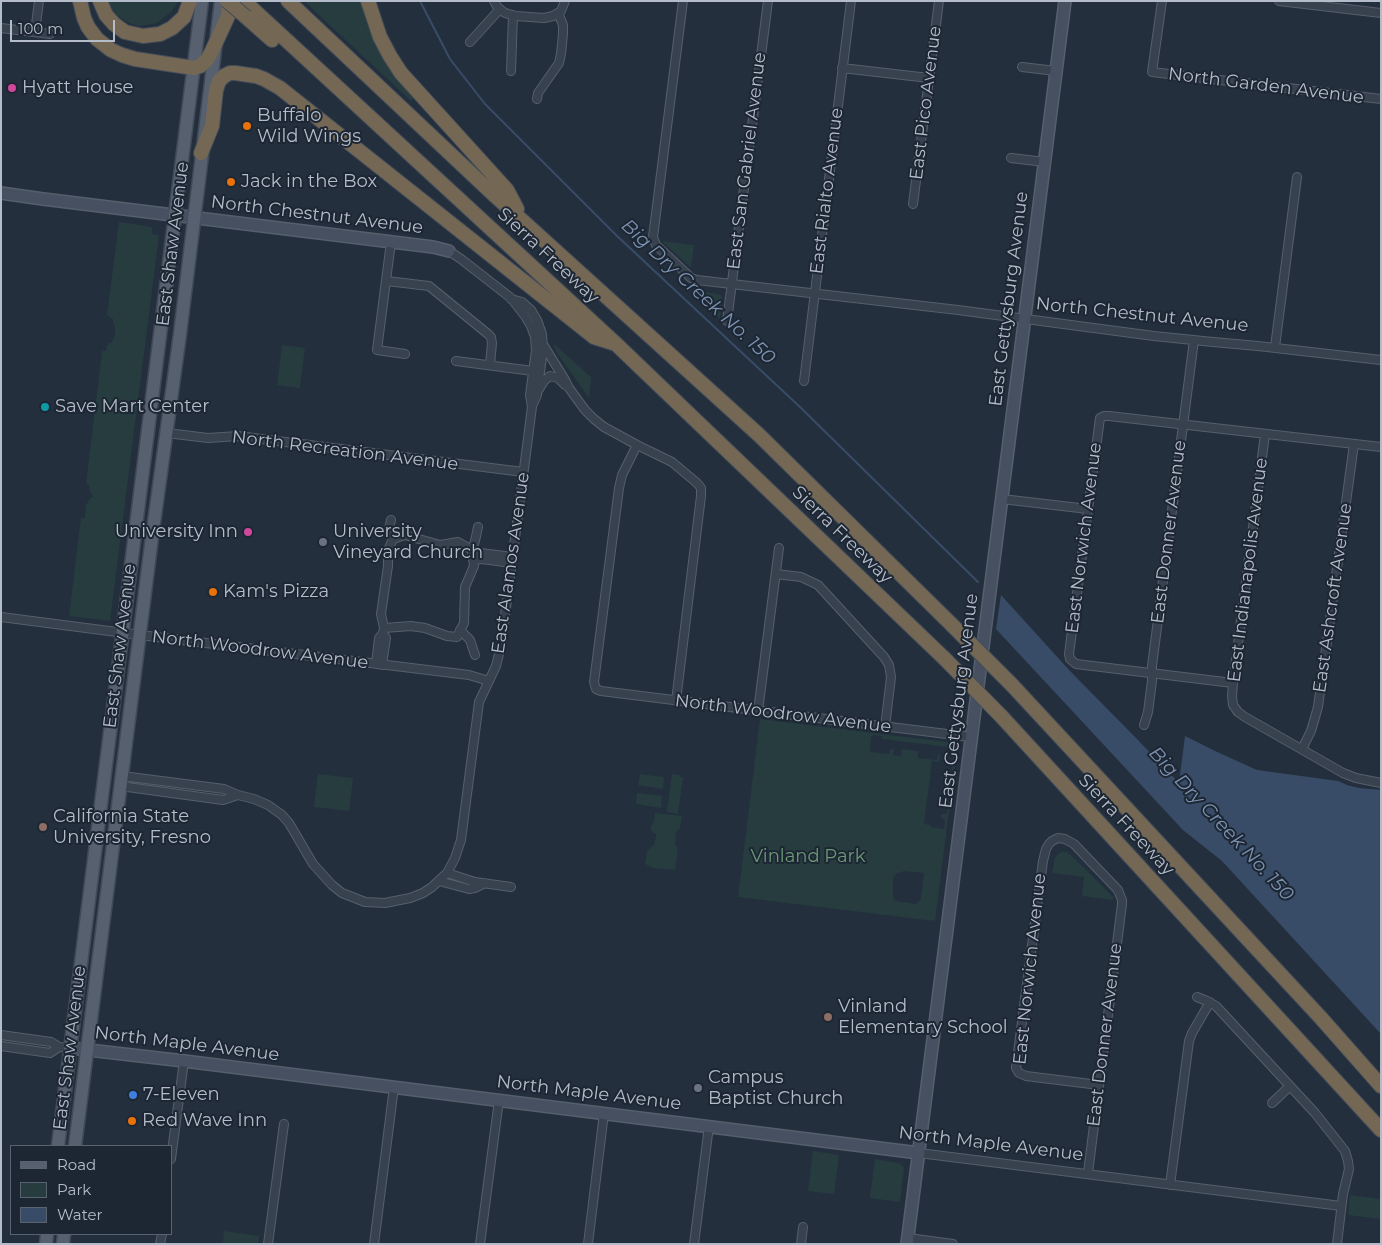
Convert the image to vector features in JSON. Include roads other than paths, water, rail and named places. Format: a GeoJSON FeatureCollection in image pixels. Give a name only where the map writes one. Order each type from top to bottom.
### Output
{"type":"FeatureCollection","features":[{"type":"Feature","properties":{"kind":"highway"},"geometry":{"type":"LineString","coordinates":[[80,1],[84,18],[93,34],[111,50],[122,56],[135,59],[194,68],[206,61],[215,46],[228,16],[228,1]]}},
{"type":"Feature","properties":{"kind":"highway"},"geometry":{"type":"LineString","coordinates":[[100,1],[106,15],[114,24],[124,32],[143,36],[160,34],[172,28],[188,11],[190,1]]}},
{"type":"Feature","properties":{"kind":"highway","name":"Sierra Freeway"},"geometry":{"type":"LineString","coordinates":[[228,1],[246,8],[294,59],[322,74],[616,344],[945,659],[1002,717],[1381,1130]]}},
{"type":"Feature","properties":{"kind":"highway","name":"Sierra Freeway"},"geometry":{"type":"LineString","coordinates":[[288,1],[494,194],[759,435],[951,624],[1012,685],[1381,1086]]}},
{"type":"Feature","properties":{"kind":"highway"},"geometry":{"type":"LineString","coordinates":[[368,1],[380,37],[401,73],[507,190],[522,219]]}},
{"type":"Feature","properties":{"kind":"highway"},"geometry":{"type":"LineString","coordinates":[[201,153],[212,126],[216,90],[219,81],[224,76],[235,72],[264,79],[280,88],[594,337],[616,344]]}},
{"type":"Feature","properties":{"kind":"highway"},"geometry":{"type":"LineString","coordinates":[[1364,1066],[1381,1078]]}},
{"type":"Feature","properties":{"kind":"highway"},"geometry":{"type":"LineString","coordinates":[[1365,1113],[1381,1141]]}},
{"type":"Feature","properties":{"kind":"main road","name":"East Shaw Avenue"},"geometry":{"type":"LineString","coordinates":[[58,1145],[65,1048],[123,633],[202,1]]}},
{"type":"Feature","properties":{"kind":"main road","name":"East Shaw Avenue"},"geometry":{"type":"LineString","coordinates":[[75,1145],[221,1]]}},
{"type":"Feature","properties":{"kind":"street"},"geometry":{"type":"LineString","coordinates":[[35,32],[39,1]]}},
{"type":"Feature","properties":{"kind":"street"},"geometry":{"type":"LineString","coordinates":[[494,1],[506,13],[544,18],[558,13],[565,1]]}},
{"type":"Feature","properties":{"kind":"street","name":"North Chestnut Avenue"},"geometry":{"type":"LineString","coordinates":[[684,1],[653,237],[656,245],[691,278],[1194,340],[1275,347],[1381,360]]}},
{"type":"Feature","properties":{"kind":"street","name":"East San Gabriel Avenue"},"geometry":{"type":"LineString","coordinates":[[727,321],[768,1]]}},
{"type":"Feature","properties":{"kind":"street","name":"East Rialto Avenue"},"geometry":{"type":"LineString","coordinates":[[804,381],[851,1]]}},
{"type":"Feature","properties":{"kind":"street","name":"East Pico Avenue"},"geometry":{"type":"LineString","coordinates":[[913,204],[939,1]]}},
{"type":"Feature","properties":{"kind":"street","name":"East Gettysburg Avenue"},"geometry":{"type":"LineString","coordinates":[[908,1241],[1065,1]]}},
{"type":"Feature","properties":{"kind":"street","name":"North Garden Avenue"},"geometry":{"type":"LineString","coordinates":[[1162,1],[1152,72],[1381,100]]}},
{"type":"Feature","properties":{"kind":"street"},"geometry":{"type":"LineString","coordinates":[[1279,1],[1381,13]]}},
{"type":"Feature","properties":{"kind":"street"},"geometry":{"type":"LineString","coordinates":[[470,42],[500,9]]}},
{"type":"Feature","properties":{"kind":"street"},"geometry":{"type":"LineString","coordinates":[[538,99],[538,93],[559,63],[564,34],[563,25],[558,13]]}},
{"type":"Feature","properties":{"kind":"street"},"geometry":{"type":"LineString","coordinates":[[511,71],[513,15]]}},
{"type":"Feature","properties":{"kind":"street"},"geometry":{"type":"LineString","coordinates":[[1,28],[50,34]]}},
{"type":"Feature","properties":{"kind":"street"},"geometry":{"type":"LineString","coordinates":[[1022,67],[1056,71]]}},
{"type":"Feature","properties":{"kind":"street"},"geometry":{"type":"LineString","coordinates":[[842,68],[929,78]]}},
{"type":"Feature","properties":{"kind":"street"},"geometry":{"type":"LineString","coordinates":[[1011,158],[1045,162]]}},
{"type":"Feature","properties":{"kind":"street"},"geometry":{"type":"LineString","coordinates":[[1275,347],[1296,177]]}},
{"type":"Feature","properties":{"kind":"street","name":"North Chestnut Avenue"},"geometry":{"type":"LineString","coordinates":[[1,193],[441,248],[449,252]]}},
{"type":"Feature","properties":{"kind":"street"},"geometry":{"type":"LineString","coordinates":[[392,242],[377,350],[405,354]]}},
{"type":"Feature","properties":{"kind":"street"},"geometry":{"type":"LineString","coordinates":[[449,252],[511,298],[529,320],[534,332],[536,350],[530,395],[532,408]]}},
{"type":"Feature","properties":{"kind":"street"},"geometry":{"type":"LineString","coordinates":[[387,281],[429,286],[488,334],[491,337],[492,343],[490,365]]}},
{"type":"Feature","properties":{"kind":"street"},"geometry":{"type":"LineString","coordinates":[[511,298],[522,302],[534,315],[541,329],[544,346],[537,395]]}},
{"type":"Feature","properties":{"kind":"street","name":"East Donner Avenue"},"geometry":{"type":"LineString","coordinates":[[1144,725],[1148,712],[1194,340]]}},
{"type":"Feature","properties":{"kind":"street"},"geometry":{"type":"LineString","coordinates":[[544,346],[569,388],[594,419],[604,427],[675,464],[698,484],[701,490],[676,701]]}},
{"type":"Feature","properties":{"kind":"street"},"geometry":{"type":"LineString","coordinates":[[456,361],[533,371]]}},
{"type":"Feature","properties":{"kind":"street"},"geometry":{"type":"LineString","coordinates":[[532,408],[542,382],[550,376],[558,378],[569,388]]}},
{"type":"Feature","properties":{"kind":"street","name":"East Alamos Avenue"},"geometry":{"type":"LineString","coordinates":[[121,781],[223,800],[238,795],[261,802],[282,815],[296,832],[320,873],[342,893],[354,898],[375,903],[396,902],[423,893],[439,881],[453,863],[459,847],[478,706],[496,666],[502,646],[532,408]]}},
{"type":"Feature","properties":{"kind":"street","name":"East Norwich Avenue"},"geometry":{"type":"LineString","coordinates":[[1152,673],[1076,664],[1071,660],[1069,654],[1099,421],[1102,416],[1109,416],[1183,425]]}},
{"type":"Feature","properties":{"kind":"street"},"geometry":{"type":"LineString","coordinates":[[1183,425],[1381,447]]}},
{"type":"Feature","properties":{"kind":"street","name":"North Recreation Avenue"},"geometry":{"type":"LineString","coordinates":[[166,433],[208,438],[238,436],[523,472]]}},
{"type":"Feature","properties":{"kind":"street","name":"East Indianapolis Avenue"},"geometry":{"type":"LineString","coordinates":[[1265,434],[1233,683],[1233,705],[1245,717],[1302,749]]}},
{"type":"Feature","properties":{"kind":"street","name":"East Ashcroft Avenue"},"geometry":{"type":"LineString","coordinates":[[1302,749],[1311,731],[1318,707],[1354,444]]}},
{"type":"Feature","properties":{"kind":"street","name":"North Woodrow Avenue"},"geometry":{"type":"LineString","coordinates":[[637,445],[622,475],[618,488],[594,682],[596,689],[676,701],[971,737]]}},
{"type":"Feature","properties":{"kind":"street"},"geometry":{"type":"LineString","coordinates":[[1002,499],[1088,509]]}},
{"type":"Feature","properties":{"kind":"street"},"geometry":{"type":"LineString","coordinates":[[379,664],[379,638],[383,630],[381,614],[388,566],[388,550],[393,539],[389,529],[391,520]]}},
{"type":"Feature","properties":{"kind":"street"},"geometry":{"type":"LineString","coordinates":[[383,630],[411,626],[457,637],[464,623],[465,587],[474,566],[472,551],[478,527]]}},
{"type":"Feature","properties":{"kind":"street"},"geometry":{"type":"LineString","coordinates":[[393,539],[405,536],[440,545],[458,542],[472,551],[513,560]]}},
{"type":"Feature","properties":{"kind":"street"},"geometry":{"type":"LineString","coordinates":[[758,711],[779,548]]}},
{"type":"Feature","properties":{"kind":"street"},"geometry":{"type":"LineString","coordinates":[[473,560],[513,560]]}},
{"type":"Feature","properties":{"kind":"street"},"geometry":{"type":"LineString","coordinates":[[776,574],[801,577],[818,585],[884,657],[889,665],[891,677],[886,726]]}},
{"type":"Feature","properties":{"kind":"street","name":"North Woodrow Avenue"},"geometry":{"type":"LineString","coordinates":[[1,617],[469,675],[489,681]]}},
{"type":"Feature","properties":{"kind":"street"},"geometry":{"type":"LineString","coordinates":[[460,630],[470,640],[475,656]]}},
{"type":"Feature","properties":{"kind":"street"},"geometry":{"type":"LineString","coordinates":[[1152,673],[1233,683]]}},
{"type":"Feature","properties":{"kind":"street"},"geometry":{"type":"LineString","coordinates":[[1302,749],[1343,773],[1356,778],[1381,783]]}},
{"type":"Feature","properties":{"kind":"street","name":"East Donner Avenue"},"geometry":{"type":"LineString","coordinates":[[1055,839],[1065,839],[1074,844],[1118,890],[1122,904],[1088,1173]]}},
{"type":"Feature","properties":{"kind":"street","name":"East Norwich Avenue"},"geometry":{"type":"LineString","coordinates":[[1055,839],[1046,849],[1043,861],[1016,1068],[1019,1073],[1026,1076],[1099,1085]]}},
{"type":"Feature","properties":{"kind":"street"},"geometry":{"type":"LineString","coordinates":[[446,873],[468,880],[511,887]]}},
{"type":"Feature","properties":{"kind":"street"},"geometry":{"type":"LineString","coordinates":[[439,881],[470,890],[486,883]]}},
{"type":"Feature","properties":{"kind":"street"},"geometry":{"type":"LineString","coordinates":[[1197,997],[1216,1006],[1315,1113],[1345,1151],[1349,1169],[1341,1206],[1337,1244]]}},
{"type":"Feature","properties":{"kind":"street"},"geometry":{"type":"LineString","coordinates":[[1170,1185],[1189,1041],[1210,1002]]}},
{"type":"Feature","properties":{"kind":"street"},"geometry":{"type":"LineString","coordinates":[[1,1035],[52,1042],[65,1048]]}},
{"type":"Feature","properties":{"kind":"street"},"geometry":{"type":"LineString","coordinates":[[1,1046],[50,1053],[65,1048]]}},
{"type":"Feature","properties":{"kind":"street","name":"North Maple Avenue"},"geometry":{"type":"LineString","coordinates":[[65,1048],[709,1126],[1341,1206]]}},
{"type":"Feature","properties":{"kind":"street"},"geometry":{"type":"LineString","coordinates":[[172,1151],[184,1061]]}},
{"type":"Feature","properties":{"kind":"street"},"geometry":{"type":"LineString","coordinates":[[1272,1103],[1290,1086]]}},
{"type":"Feature","properties":{"kind":"street"},"geometry":{"type":"LineString","coordinates":[[374,1244],[394,1088]]}},
{"type":"Feature","properties":{"kind":"street"},"geometry":{"type":"LineString","coordinates":[[480,1244],[499,1100]]}},
{"type":"Feature","properties":{"kind":"street"},"geometry":{"type":"LineString","coordinates":[[588,1244],[604,1113]]}},
{"type":"Feature","properties":{"kind":"street"},"geometry":{"type":"LineString","coordinates":[[268,1244],[284,1124]]}},
{"type":"Feature","properties":{"kind":"street"},"geometry":{"type":"LineString","coordinates":[[694,1244],[709,1126]]}},
{"type":"Feature","properties":{"kind":"street"},"geometry":{"type":"LineString","coordinates":[[801,1244],[803,1227]]}},
{"type":"Feature","properties":{"kind":"street"},"geometry":{"type":"LineString","coordinates":[[908,1241],[953,1244]]}},
{"type":"Feature","properties":{"kind":"water"},"geometry":{"type":"Polygon","coordinates":[[[1001,595],[1069,670],[1179,783],[1185,736],[1257,770],[1338,781],[1359,788],[1381,790],[1381,1034],[1222,861],[1183,830],[996,629],[1001,595]]]}},
{"type":"Feature","properties":{"kind":"waterway","name":"Big Dry Creek No. 150"},"geometry":{"type":"LineString","coordinates":[[421,3],[450,59],[485,104],[616,235],[800,407],[978,582]]}},
{"type":"Feature","properties":{"kind":"place","name":"Hyatt House"},"geometry":{"type":"Point","coordinates":[12,88]}},
{"type":"Feature","properties":{"kind":"place","name":"Buffalo Wild Wings"},"geometry":{"type":"Point","coordinates":[247,126]}},
{"type":"Feature","properties":{"kind":"place","name":"Jack in the Box"},"geometry":{"type":"Point","coordinates":[231,182]}},
{"type":"Feature","properties":{"kind":"place","name":"Save Mart Center"},"geometry":{"type":"Point","coordinates":[45,407]}},
{"type":"Feature","properties":{"kind":"place","name":"University Inn"},"geometry":{"type":"Point","coordinates":[248,532]}},
{"type":"Feature","properties":{"kind":"place","name":"University Vineyard Church"},"geometry":{"type":"Point","coordinates":[323,542]}},
{"type":"Feature","properties":{"kind":"place","name":"Kam's Pizza"},"geometry":{"type":"Point","coordinates":[213,592]}},
{"type":"Feature","properties":{"kind":"place","name":"California State University, Fresno"},"geometry":{"type":"Point","coordinates":[43,827]}},
{"type":"Feature","properties":{"kind":"place","name":"Vinland Elementary School"},"geometry":{"type":"Point","coordinates":[828,1017]}},
{"type":"Feature","properties":{"kind":"place","name":"Campus Baptist Church"},"geometry":{"type":"Point","coordinates":[698,1088]}},
{"type":"Feature","properties":{"kind":"place","name":"7-Eleven"},"geometry":{"type":"Point","coordinates":[133,1095]}},
{"type":"Feature","properties":{"kind":"place","name":"Red Wave Inn"},"geometry":{"type":"Point","coordinates":[132,1121]}},
{"type":"Feature","properties":{"kind":"park label","name":"Vinland Park"},"geometry":{"type":"Point","coordinates":[808,857]}}]}
